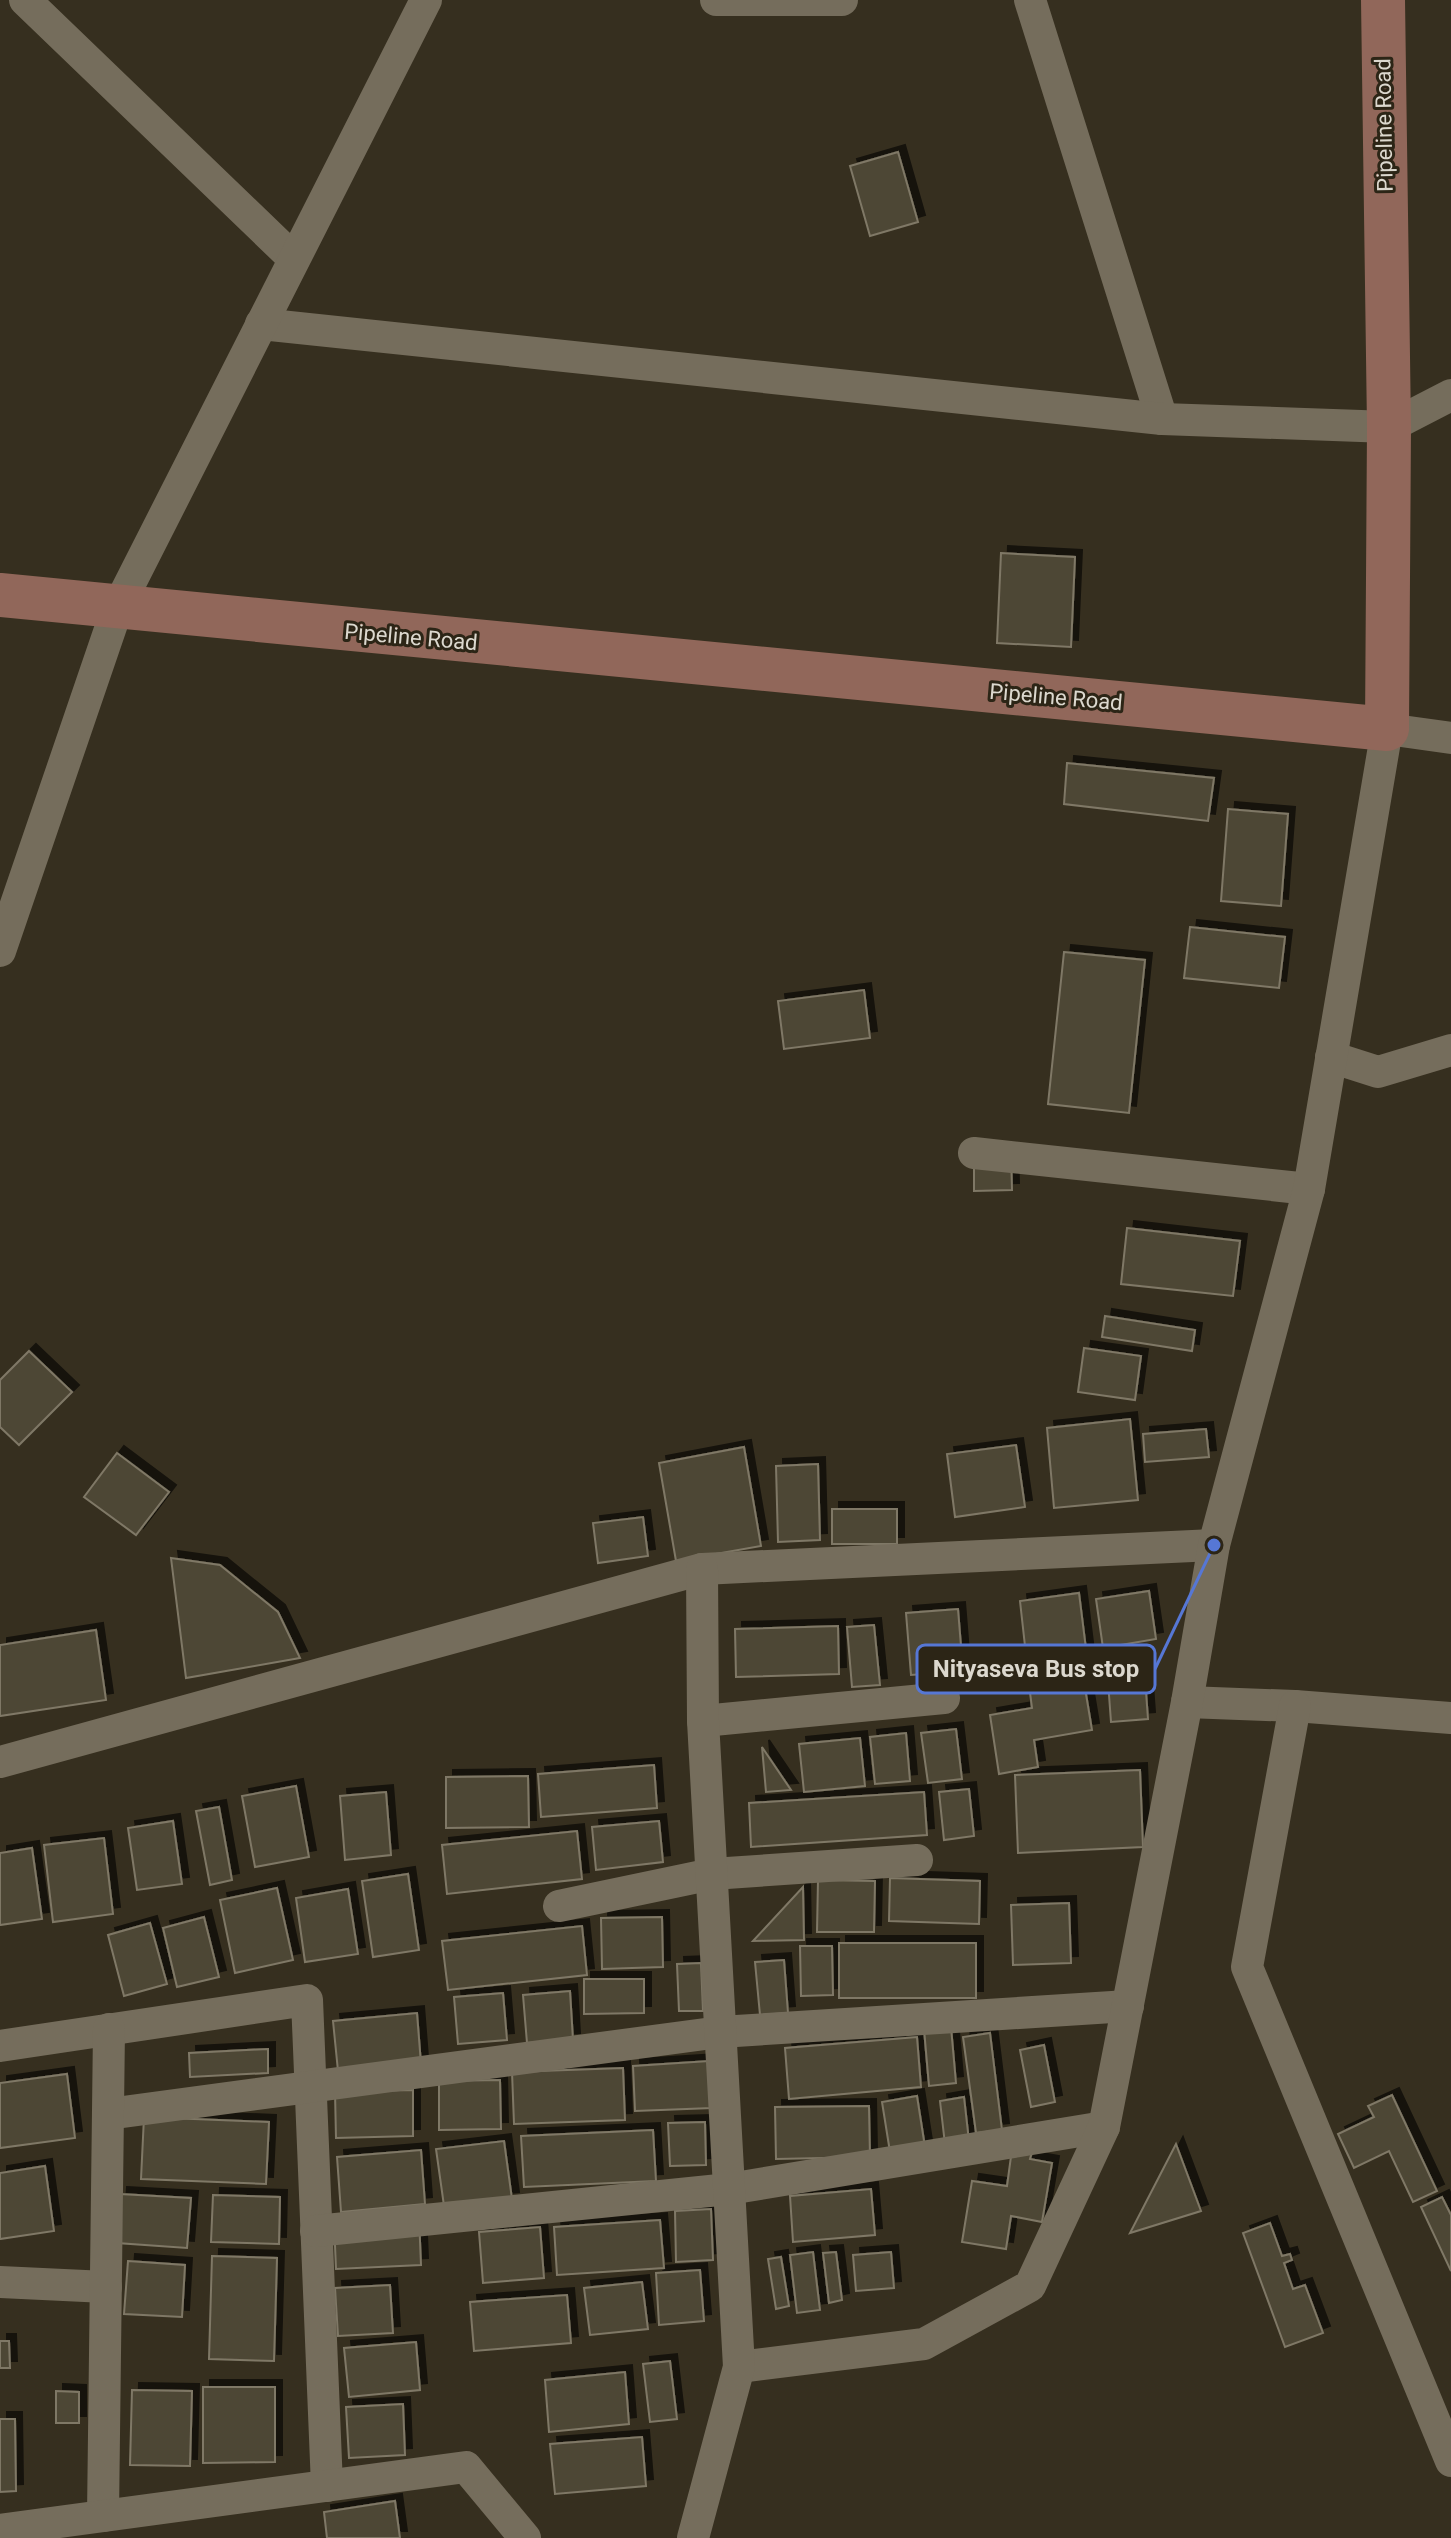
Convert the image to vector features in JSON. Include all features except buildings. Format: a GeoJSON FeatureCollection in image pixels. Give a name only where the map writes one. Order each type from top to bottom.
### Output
{"type":"FeatureCollection","features":[{"type":"Feature","properties":{"kind":"main road","name":"Pipeline Road"},"geometry":{"type":"LineString","coordinates":[[0,595],[117,609],[1387,729],[1389,427],[1383,0]]}},
{"type":"Feature","properties":{"kind":"street"},"geometry":{"type":"LineString","coordinates":[[25,0],[294,259]]}},
{"type":"Feature","properties":{"kind":"street"},"geometry":{"type":"LineString","coordinates":[[0,951],[117,609],[426,0]]}},
{"type":"Feature","properties":{"kind":"street"},"geometry":{"type":"LineString","coordinates":[[716,0],[824,1]]}},
{"type":"Feature","properties":{"kind":"street"},"geometry":{"type":"LineString","coordinates":[[1030,0],[1162,419]]}},
{"type":"Feature","properties":{"kind":"street"},"geometry":{"type":"LineString","coordinates":[[261,324],[1162,419],[1389,427],[1451,395]]}},
{"type":"Feature","properties":{"kind":"street"},"geometry":{"type":"LineString","coordinates":[[739,2367],[924,2344],[1030,2286],[1104,2127],[1187,1702],[1214,1545],[1309,1189],[1387,729],[1451,738]]}},
{"type":"Feature","properties":{"kind":"street"},"geometry":{"type":"LineString","coordinates":[[1331,1057],[1378,1072],[1451,1050]]}},
{"type":"Feature","properties":{"kind":"street"},"geometry":{"type":"LineString","coordinates":[[974,1153],[1309,1189]]}},
{"type":"Feature","properties":{"kind":"street"},"geometry":{"type":"LineString","coordinates":[[0,1762],[702,1569],[1214,1545]]}},
{"type":"Feature","properties":{"kind":"street"},"geometry":{"type":"LineString","coordinates":[[693,2538],[739,2367],[703,1721],[702,1569]]}},
{"type":"Feature","properties":{"kind":"street"},"geometry":{"type":"LineString","coordinates":[[703,1721],[944,1698]]}},
{"type":"Feature","properties":{"kind":"street"},"geometry":{"type":"LineString","coordinates":[[1187,1702],[1295,1706],[1451,1718]]}},
{"type":"Feature","properties":{"kind":"street"},"geometry":{"type":"LineString","coordinates":[[1295,1706],[1247,1967],[1451,2461]]}},
{"type":"Feature","properties":{"kind":"street"},"geometry":{"type":"LineString","coordinates":[[559,1906],[712,1874],[917,1860]]}},
{"type":"Feature","properties":{"kind":"street"},"geometry":{"type":"LineString","coordinates":[[0,2046],[307,2000],[327,2486]]}},
{"type":"Feature","properties":{"kind":"street"},"geometry":{"type":"LineString","coordinates":[[108,2114],[720,2032],[1128,2006]]}},
{"type":"Feature","properties":{"kind":"street"},"geometry":{"type":"LineString","coordinates":[[103,2516],[109,2029]]}},
{"type":"Feature","properties":{"kind":"street"},"geometry":{"type":"LineString","coordinates":[[316,2231],[729,2189],[1104,2127]]}},
{"type":"Feature","properties":{"kind":"street"},"geometry":{"type":"LineString","coordinates":[[0,2282],[106,2287]]}},
{"type":"Feature","properties":{"kind":"street"},"geometry":{"type":"LineString","coordinates":[[0,2530],[466,2467],[525,2538]]}},
{"type":"Feature","properties":{"kind":"place","name":"Nityaseva Bus stop"},"geometry":{"type":"Point","coordinates":[1214,1545]}}]}
